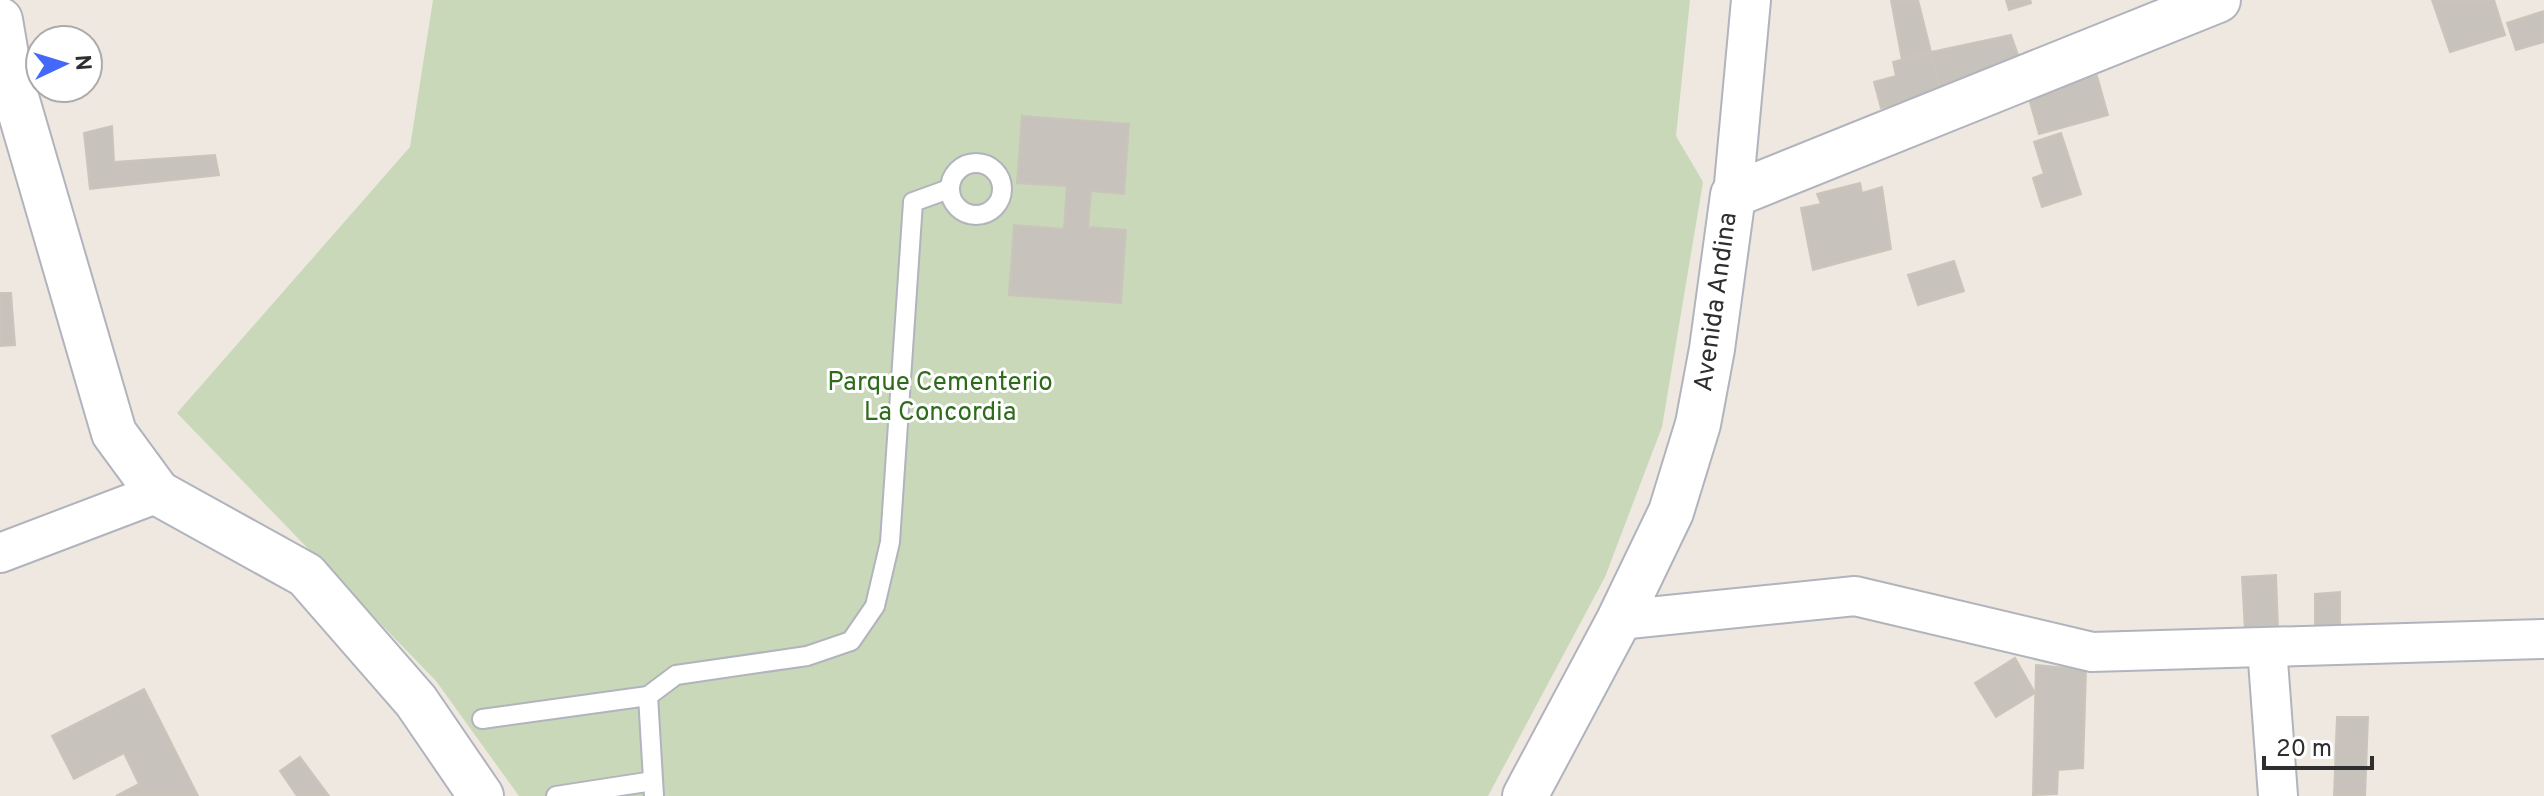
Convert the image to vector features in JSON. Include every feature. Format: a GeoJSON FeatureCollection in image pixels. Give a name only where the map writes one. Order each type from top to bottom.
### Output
{"type":"FeatureCollection","features":[{"type":"Feature","properties":{"kind":"street"},"geometry":{"type":"LineString","coordinates":[[1733,195],[1751,0]]}},
{"type":"Feature","properties":{"kind":"street","name":"Avenida Andina"},"geometry":{"type":"LineString","coordinates":[[1525,796],[1619,620],[1671,512],[1698,424],[1712,349],[1733,195],[2218,0]]}},
{"type":"Feature","properties":{"kind":"street"},"geometry":{"type":"LineString","coordinates":[[0,20],[9,73],[114,433],[158,493],[306,575],[416,701],[481,796]]}},
{"type":"Feature","properties":{"kind":"street"},"geometry":{"type":"LineString","coordinates":[[0,553],[158,493]]}},
{"type":"Feature","properties":{"kind":"street"},"geometry":{"type":"LineString","coordinates":[[1619,620],[1855,596],[2092,652],[2544,639]]}},
{"type":"Feature","properties":{"kind":"street"},"geometry":{"type":"LineString","coordinates":[[2267,647],[2278,796]]}},
{"type":"Feature","properties":{"kind":"lane"},"geometry":{"type":"LineString","coordinates":[[482,719],[648,696],[676,675],[807,656],[851,641],[875,606],[890,542],[913,202],[949,189]]}},
{"type":"Feature","properties":{"kind":"lane"},"geometry":{"type":"LineString","coordinates":[[556,796],[654,788],[648,696]]}},
{"type":"Feature","properties":{"kind":"green space","name":"Parque Cementerio La Concordia"},"geometry":{"type":"Polygon","coordinates":[[[433,0],[1690,0],[1676,136],[1703,182],[1662,427],[1605,577],[1488,796],[519,796],[436,681],[177,413],[410,147],[433,0]]]}},
{"type":"Feature","properties":{"kind":"building"},"geometry":{"type":"Polygon","coordinates":[[[1891,0],[1918,0],[1931,52],[1902,60],[1891,0]]]}},
{"type":"Feature","properties":{"kind":"building"},"geometry":{"type":"Polygon","coordinates":[[[2006,0],[2030,0],[2031,3],[2009,10],[2006,0]]]}},
{"type":"Feature","properties":{"kind":"building"},"geometry":{"type":"Polygon","coordinates":[[[2432,0],[2494,0],[2505,35],[2450,52],[2432,0]]]}},
{"type":"Feature","properties":{"kind":"building"},"geometry":{"type":"Polygon","coordinates":[[[2544,11],[2544,42],[2516,50],[2507,23],[2544,11]]]}},
{"type":"Feature","properties":{"kind":"building"},"geometry":{"type":"Polygon","coordinates":[[[2011,35],[2022,66],[1941,92],[1931,52],[2011,35]]]}},
{"type":"Feature","properties":{"kind":"building"},"geometry":{"type":"Polygon","coordinates":[[[1931,52],[1941,92],[1881,108],[1874,82],[1896,76],[1893,62],[1931,52]]]}},
{"type":"Feature","properties":{"kind":"building"},"geometry":{"type":"Polygon","coordinates":[[[2097,76],[2108,115],[2039,134],[2028,95],[2097,76]]]}},
{"type":"Feature","properties":{"kind":"building"},"geometry":{"type":"Polygon","coordinates":[[[1022,116],[1129,124],[1124,194],[1091,191],[1088,227],[1126,230],[1121,303],[1009,295],[1014,225],[1064,229],[1067,186],[1017,183],[1022,116]]]}},
{"type":"Feature","properties":{"kind":"building"},"geometry":{"type":"Polygon","coordinates":[[[112,126],[114,162],[215,155],[219,175],[90,189],[84,133],[112,126]]]}},
{"type":"Feature","properties":{"kind":"building"},"geometry":{"type":"Polygon","coordinates":[[[2061,133],[2081,194],[2042,207],[2033,178],[2044,174],[2034,142],[2061,133]]]}},
{"type":"Feature","properties":{"kind":"building"},"geometry":{"type":"Polygon","coordinates":[[[1860,183],[1862,193],[1882,187],[1891,249],[1813,270],[1801,208],[1821,204],[1817,194],[1860,183]]]}},
{"type":"Feature","properties":{"kind":"building"},"geometry":{"type":"Polygon","coordinates":[[[1954,261],[1964,291],[1918,305],[1908,275],[1954,261]]]}},
{"type":"Feature","properties":{"kind":"building"},"geometry":{"type":"Polygon","coordinates":[[[0,293],[11,293],[15,345],[0,346],[0,293]]]}},
{"type":"Feature","properties":{"kind":"building"},"geometry":{"type":"Polygon","coordinates":[[[2276,575],[2278,629],[2245,631],[2242,577],[2276,575]]]}},
{"type":"Feature","properties":{"kind":"building"},"geometry":{"type":"Polygon","coordinates":[[[2340,592],[2340,635],[2315,635],[2315,594],[2340,592]]]}},
{"type":"Feature","properties":{"kind":"building"},"geometry":{"type":"Polygon","coordinates":[[[2015,658],[2035,693],[1996,717],[1975,683],[2015,658]]]}},
{"type":"Feature","properties":{"kind":"building"},"geometry":{"type":"Polygon","coordinates":[[[2036,665],[2086,670],[2083,768],[2058,770],[2057,794],[2033,795],[2036,665]]]}},
{"type":"Feature","properties":{"kind":"building"},"geometry":{"type":"Polygon","coordinates":[[[144,689],[198,796],[116,796],[139,784],[124,753],[74,779],[52,736],[144,689]]]}},
{"type":"Feature","properties":{"kind":"building"},"geometry":{"type":"Polygon","coordinates":[[[2337,717],[2368,717],[2365,796],[2334,796],[2337,717]]]}},
{"type":"Feature","properties":{"kind":"building"},"geometry":{"type":"Polygon","coordinates":[[[300,757],[329,796],[297,796],[280,771],[300,757]]]}}]}
